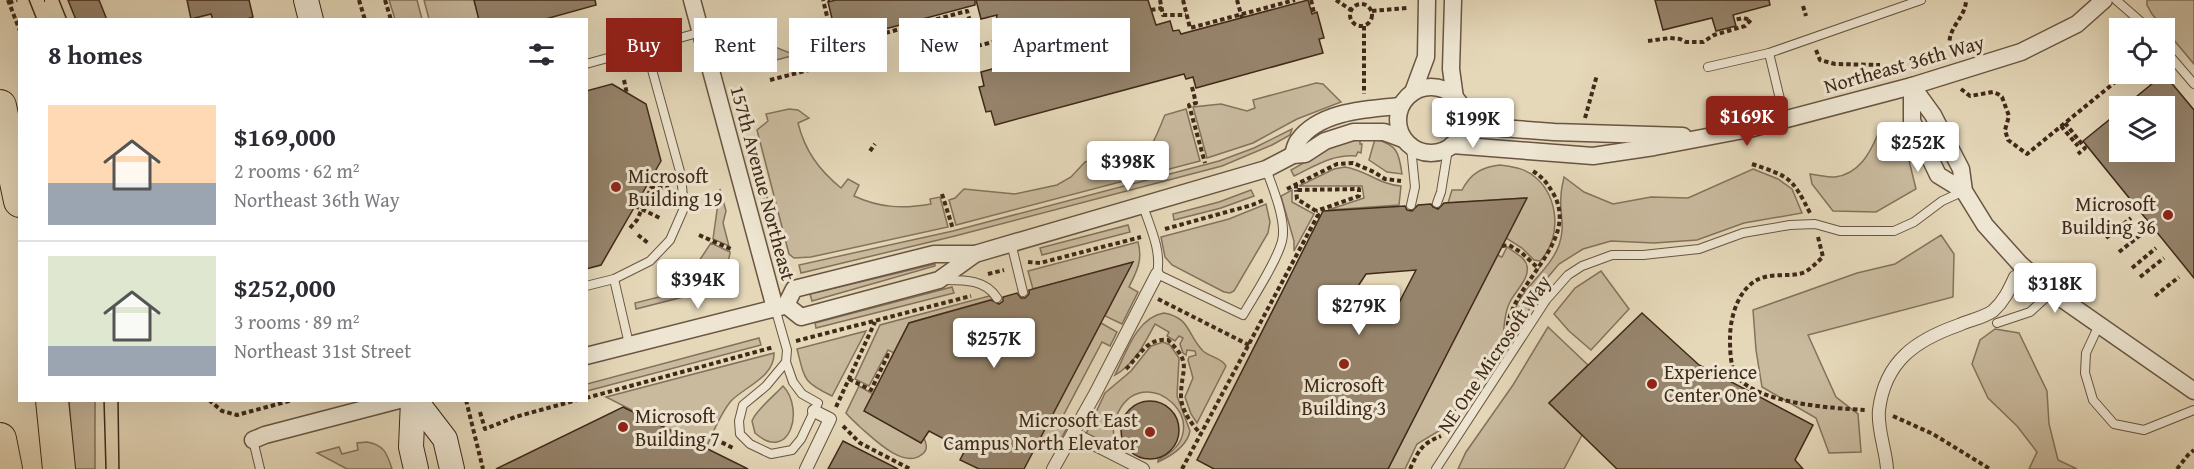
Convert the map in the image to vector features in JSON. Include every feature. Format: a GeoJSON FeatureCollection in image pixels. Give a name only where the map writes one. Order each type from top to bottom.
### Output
{"type":"FeatureCollection","features":[{"type":"Feature","properties":{"kind":"highway"},"geometry":{"type":"LineString","coordinates":[[0,106],[18,192]]}},
{"type":"Feature","properties":{"kind":"highway"},"geometry":{"type":"LineString","coordinates":[[52,402],[59,469]]}},
{"type":"Feature","properties":{"kind":"highway"},"geometry":{"type":"LineString","coordinates":[[0,439],[6,469]]}},
{"type":"Feature","properties":{"kind":"main road"},"geometry":{"type":"LineString","coordinates":[[306,0],[310,18]]}},
{"type":"Feature","properties":{"kind":"main road"},"geometry":{"type":"LineString","coordinates":[[414,402],[411,447],[416,469]]}},
{"type":"Feature","properties":{"kind":"main road"},"geometry":{"type":"LineString","coordinates":[[416,402],[445,439],[452,469]]}},
{"type":"Feature","properties":{"kind":"street","name":"157th Avenue Northeast"},"geometry":{"type":"LineString","coordinates":[[692,0],[696,18]]}},
{"type":"Feature","properties":{"kind":"street"},"geometry":{"type":"LineString","coordinates":[[1413,92],[1426,57],[1427,0]]}},
{"type":"Feature","properties":{"kind":"street"},"geometry":{"type":"LineString","coordinates":[[781,307],[794,289],[934,254],[975,254],[1266,170],[1293,155],[1305,154],[1325,141],[1353,132],[1384,132],[1421,152],[1432,154],[1450,147],[1460,137],[1464,126],[1464,115],[1458,101],[1451,69],[1453,0]]}},
{"type":"Feature","properties":{"kind":"street","name":"Northeast 36th Way"},"geometry":{"type":"LineString","coordinates":[[1450,147],[1593,156],[1702,139],[1785,120],[1912,86],[2021,52],[2077,24],[2104,0]]}},
{"type":"Feature","properties":{"kind":"street","name":"157th Avenue Northeast"},"geometry":{"type":"LineString","coordinates":[[712,72],[781,307]]}},
{"type":"Feature","properties":{"kind":"street"},"geometry":{"type":"LineString","coordinates":[[1912,86],[1934,115],[1961,169],[1964,191]]}},
{"type":"Feature","properties":{"kind":"street"},"geometry":{"type":"LineString","coordinates":[[1912,86],[1912,121],[1938,175],[1964,191],[1992,232],[2020,264],[2052,292],[2194,392]]}},
{"type":"Feature","properties":{"kind":"street"},"geometry":{"type":"LineString","coordinates":[[1407,143],[1398,128],[1397,117],[1400,106],[1413,92],[1421,88],[1433,87],[1444,90],[1458,101]]}},
{"type":"Feature","properties":{"kind":"street","name":"Northeast 36th Way"},"geometry":{"type":"LineString","coordinates":[[1458,101],[1492,126],[1501,128],[1669,135],[1702,139]]}},
{"type":"Feature","properties":{"kind":"street"},"geometry":{"type":"LineString","coordinates":[[1293,155],[1297,141],[1312,128],[1332,117],[1364,110],[1400,106]]}},
{"type":"Feature","properties":{"kind":"street"},"geometry":{"type":"LineString","coordinates":[[588,355],[781,307],[801,317],[939,280],[975,254]]}},
{"type":"Feature","properties":{"kind":"street"},"geometry":{"type":"LineString","coordinates":[[1053,469],[1074,434],[1157,274]]}},
{"type":"Feature","properties":{"kind":"street"},"geometry":{"type":"LineString","coordinates":[[1887,469],[1879,411],[1887,380],[1900,358],[1923,340],[1991,312],[2006,298],[2015,277]]}},
{"type":"Feature","properties":{"kind":"street"},"geometry":{"type":"LineString","coordinates":[[253,440],[392,402]]}},
{"type":"Feature","properties":{"kind":"street"},"geometry":{"type":"LineString","coordinates":[[806,469],[830,419],[814,411]]}},
{"type":"Feature","properties":{"kind":"street"},"geometry":{"type":"LineString","coordinates":[[1074,434],[1143,469]]}},
{"type":"Feature","properties":{"kind":"lane"},"geometry":{"type":"LineString","coordinates":[[1708,68],[1769,52],[1921,0]]}},
{"type":"Feature","properties":{"kind":"lane"},"geometry":{"type":"LineString","coordinates":[[2116,0],[2137,18]]}},
{"type":"Feature","properties":{"kind":"lane"},"geometry":{"type":"LineString","coordinates":[[1769,52],[1785,120]]}},
{"type":"Feature","properties":{"kind":"lane"},"geometry":{"type":"LineString","coordinates":[[588,62],[606,58]]}},
{"type":"Feature","properties":{"kind":"lane"},"geometry":{"type":"LineString","coordinates":[[2175,62],[2194,84]]}},
{"type":"Feature","properties":{"kind":"lane"},"geometry":{"type":"LineString","coordinates":[[588,286],[614,279],[650,261],[670,240],[684,208],[681,175],[653,72]]}},
{"type":"Feature","properties":{"kind":"lane"},"geometry":{"type":"LineString","coordinates":[[1407,143],[1415,187],[1411,205]]}},
{"type":"Feature","properties":{"kind":"lane"},"geometry":{"type":"LineString","coordinates":[[1437,204],[1450,147]]}},
{"type":"Feature","properties":{"kind":"lane"},"geometry":{"type":"LineString","coordinates":[[1143,206],[1159,264],[1157,274],[1243,315],[1283,240],[1275,195],[1266,170]]}},
{"type":"Feature","properties":{"kind":"lane","name":"NE One Microsoft Way"},"geometry":{"type":"LineString","coordinates":[[1436,469],[1546,300],[1556,287],[1575,270],[1597,259],[1612,255],[1643,255],[1699,249],[1766,228],[1815,224],[1840,231],[1894,231],[1914,222],[1942,201],[1964,191]]}},
{"type":"Feature","properties":{"kind":"lane"},"geometry":{"type":"LineString","coordinates":[[1011,243],[1023,291]]}},
{"type":"Feature","properties":{"kind":"lane"},"geometry":{"type":"LineString","coordinates":[[614,279],[629,344]]}},
{"type":"Feature","properties":{"kind":"lane"},"geometry":{"type":"LineString","coordinates":[[939,280],[973,281],[991,289],[997,298]]}},
{"type":"Feature","properties":{"kind":"lane"},"geometry":{"type":"LineString","coordinates":[[1997,323],[2030,312],[2052,292]]}},
{"type":"Feature","properties":{"kind":"lane"},"geometry":{"type":"LineString","coordinates":[[781,307],[787,350],[786,362],[793,382],[802,394],[818,403],[801,439],[792,450],[771,454],[750,444],[740,434],[739,421],[743,405],[766,386],[786,362]]}},
{"type":"Feature","properties":{"kind":"lane"},"geometry":{"type":"LineString","coordinates":[[2100,324],[2086,353],[2085,373],[2093,400],[2114,424],[2144,430],[2194,410]]}},
{"type":"Feature","properties":{"kind":"lane"},"geometry":{"type":"LineString","coordinates":[[253,440],[260,469]]}},
{"type":"Feature","properties":{"kind":"path"},"geometry":{"type":"LineString","coordinates":[[17,0],[8,1],[18,26]]}},
{"type":"Feature","properties":{"kind":"path"},"geometry":{"type":"LineString","coordinates":[[359,0],[364,18]]}},
{"type":"Feature","properties":{"kind":"path"},"geometry":{"type":"LineString","coordinates":[[386,0],[390,18]]}},
{"type":"Feature","properties":{"kind":"path"},"geometry":{"type":"LineString","coordinates":[[823,0],[828,18]]}},
{"type":"Feature","properties":{"kind":"path"},"geometry":{"type":"LineString","coordinates":[[1160,0],[1163,15],[1186,15]]}},
{"type":"Feature","properties":{"kind":"path"},"geometry":{"type":"LineString","coordinates":[[1182,0],[1190,28],[1241,16],[1292,0]]}},
{"type":"Feature","properties":{"kind":"path"},"geometry":{"type":"LineString","coordinates":[[1237,0],[1241,16]]}},
{"type":"Feature","properties":{"kind":"path"},"geometry":{"type":"LineString","coordinates":[[1311,0],[1314,13]]}},
{"type":"Feature","properties":{"kind":"path"},"geometry":{"type":"LineString","coordinates":[[1336,0],[1351,10]]}},
{"type":"Feature","properties":{"kind":"path"},"geometry":{"type":"LineString","coordinates":[[1950,48],[1948,42],[1952,29],[1966,6],[1966,0]]}},
{"type":"Feature","properties":{"kind":"path"},"geometry":{"type":"LineString","coordinates":[[1362,3],[1369,6],[1372,11],[1371,20],[1364,26],[1357,25],[1352,20],[1351,10],[1362,3]]}},
{"type":"Feature","properties":{"kind":"path"},"geometry":{"type":"LineString","coordinates":[[1803,6],[1806,16]]}},
{"type":"Feature","properties":{"kind":"path"},"geometry":{"type":"LineString","coordinates":[[1151,10],[1162,8]]}},
{"type":"Feature","properties":{"kind":"path"},"geometry":{"type":"LineString","coordinates":[[1372,11],[1407,8]]}},
{"type":"Feature","properties":{"kind":"path"},"geometry":{"type":"LineString","coordinates":[[941,18],[967,11],[969,18]]}},
{"type":"Feature","properties":{"kind":"path"},"geometry":{"type":"LineString","coordinates":[[1648,41],[1670,38],[1686,42],[1703,42],[1729,29],[1745,26],[1751,20],[1743,18],[1734,20]]}},
{"type":"Feature","properties":{"kind":"path"},"geometry":{"type":"LineString","coordinates":[[1364,26],[1364,95]]}},
{"type":"Feature","properties":{"kind":"path"},"geometry":{"type":"LineString","coordinates":[[1816,52],[1820,60],[1835,64],[1880,65]]}},
{"type":"Feature","properties":{"kind":"path"},"geometry":{"type":"LineString","coordinates":[[771,80],[792,72]]}},
{"type":"Feature","properties":{"kind":"path"},"geometry":{"type":"LineString","coordinates":[[1585,118],[1597,75]]}},
{"type":"Feature","properties":{"kind":"path"},"geometry":{"type":"LineString","coordinates":[[624,80],[627,94]]}},
{"type":"Feature","properties":{"kind":"path"},"geometry":{"type":"LineString","coordinates":[[1961,89],[1970,96],[1993,92],[2002,97],[2008,116],[2005,130],[2008,140],[2027,154],[2113,84]]}},
{"type":"Feature","properties":{"kind":"path"},"geometry":{"type":"LineString","coordinates":[[1191,87],[1196,103],[1189,105],[1205,163]]}},
{"type":"Feature","properties":{"kind":"path"},"geometry":{"type":"LineString","coordinates":[[2063,124],[2078,146]]}},
{"type":"Feature","properties":{"kind":"path"},"geometry":{"type":"LineString","coordinates":[[2063,124],[2085,148],[2078,154]]}},
{"type":"Feature","properties":{"kind":"path"},"geometry":{"type":"LineString","coordinates":[[870,151],[875,144]]}},
{"type":"Feature","properties":{"kind":"path"},"geometry":{"type":"LineString","coordinates":[[994,273],[1029,262],[1040,263],[1139,238],[1252,205],[1337,164],[1353,163],[1385,179],[1402,181]]}},
{"type":"Feature","properties":{"kind":"path"},"geometry":{"type":"LineString","coordinates":[[1752,164],[1784,175],[1797,187],[1815,224],[1823,257],[1803,273],[1772,274],[1756,281],[1746,289],[1738,304],[1730,334],[1732,363],[1737,377],[1754,388],[1781,399],[1825,408],[1879,411],[1933,434],[1990,469]]}},
{"type":"Feature","properties":{"kind":"path"},"geometry":{"type":"LineString","coordinates":[[1508,342],[1509,313],[1529,280],[1539,269],[1557,233],[1558,201],[1542,176],[1529,169]]}},
{"type":"Feature","properties":{"kind":"path"},"geometry":{"type":"LineString","coordinates":[[1182,469],[1318,216],[1316,211],[1297,199],[1296,184]]}},
{"type":"Feature","properties":{"kind":"path"},"geometry":{"type":"LineString","coordinates":[[630,228],[651,188],[669,188]]}},
{"type":"Feature","properties":{"kind":"path"},"geometry":{"type":"LineString","coordinates":[[1296,190],[1359,189],[1359,196],[1316,211]]}},
{"type":"Feature","properties":{"kind":"path"},"geometry":{"type":"LineString","coordinates":[[942,194],[953,229]]}},
{"type":"Feature","properties":{"kind":"path"},"geometry":{"type":"LineString","coordinates":[[634,206],[660,218]]}},
{"type":"Feature","properties":{"kind":"path"},"geometry":{"type":"LineString","coordinates":[[2106,238],[2131,218]]}},
{"type":"Feature","properties":{"kind":"path"},"geometry":{"type":"LineString","coordinates":[[2119,252],[2143,233]]}},
{"type":"Feature","properties":{"kind":"path"},"geometry":{"type":"LineString","coordinates":[[638,235],[648,243]]}},
{"type":"Feature","properties":{"kind":"path"},"geometry":{"type":"LineString","coordinates":[[699,235],[733,250]]}},
{"type":"Feature","properties":{"kind":"path"},"geometry":{"type":"LineString","coordinates":[[1502,246],[1509,244],[1539,269]]}},
{"type":"Feature","properties":{"kind":"path"},"geometry":{"type":"LineString","coordinates":[[2132,268],[2156,248]]}},
{"type":"Feature","properties":{"kind":"path"},"geometry":{"type":"LineString","coordinates":[[2140,277],[2164,258]]}},
{"type":"Feature","properties":{"kind":"path"},"geometry":{"type":"LineString","coordinates":[[2155,296],[2179,277]]}},
{"type":"Feature","properties":{"kind":"path"},"geometry":{"type":"LineString","coordinates":[[1147,293],[1248,345]]}},
{"type":"Feature","properties":{"kind":"path"},"geometry":{"type":"LineString","coordinates":[[875,322],[830,419],[841,424],[860,442],[910,469]]}},
{"type":"Feature","properties":{"kind":"path"},"geometry":{"type":"LineString","coordinates":[[1125,371],[1151,342],[1160,339],[1168,340],[1185,362],[1181,397],[1190,421],[1201,434]]}},
{"type":"Feature","properties":{"kind":"path"},"geometry":{"type":"LineString","coordinates":[[849,379],[871,390],[888,356],[892,357]]}},
{"type":"Feature","properties":{"kind":"path"},"geometry":{"type":"LineString","coordinates":[[211,402],[222,411],[237,415],[286,402]]}},
{"type":"Feature","properties":{"kind":"path"},"geometry":{"type":"LineString","coordinates":[[466,402],[483,469]]}},
{"type":"Feature","properties":{"kind":"path"},"geometry":{"type":"LineString","coordinates":[[480,412],[485,429],[515,417],[570,402]]}},
{"type":"Feature","properties":{"kind":"path"},"geometry":{"type":"LineString","coordinates":[[1410,469],[1421,448],[1427,442],[1443,434]]}},
{"type":"Feature","properties":{"kind":"path"},"geometry":{"type":"LineString","coordinates":[[2177,469],[2194,450]]}},
{"type":"Feature","properties":{"kind":"shaded area"},"geometry":{"type":"Polygon","coordinates":[[[389,0],[417,0],[422,18],[395,18],[389,0]]]}},
{"type":"Feature","properties":{"kind":"shaded area"},"geometry":{"type":"Polygon","coordinates":[[[424,0],[474,0],[479,18],[429,18],[424,0]]]}},
{"type":"Feature","properties":{"kind":"shaded area"},"geometry":{"type":"Polygon","coordinates":[[[2147,0],[2194,0],[2194,64],[2175,41],[2175,18],[2155,18],[2147,5],[2147,0]]]}},
{"type":"Feature","properties":{"kind":"shaded area"},"geometry":{"type":"Polygon","coordinates":[[[777,48],[789,53],[789,57],[777,60],[777,48]]]}},
{"type":"Feature","properties":{"kind":"shaded area"},"geometry":{"type":"Polygon","coordinates":[[[1316,83],[1323,84],[1341,102],[1297,119],[1253,143],[1207,158],[1193,107],[1221,104],[1247,111],[1255,108],[1253,100],[1316,83]]]}},
{"type":"Feature","properties":{"kind":"shaded area"},"geometry":{"type":"Polygon","coordinates":[[[789,109],[798,110],[809,118],[798,123],[809,151],[826,174],[841,188],[848,179],[859,185],[854,196],[873,203],[892,206],[911,207],[931,204],[930,199],[940,197],[948,227],[811,257],[794,258],[789,254],[757,130],[768,121],[766,114],[789,109]]]}},
{"type":"Feature","properties":{"kind":"shaded area"},"geometry":{"type":"Polygon","coordinates":[[[1186,109],[1200,161],[956,225],[949,200],[955,198],[964,189],[1015,194],[1057,185],[1071,177],[1085,162],[1111,156],[1128,166],[1142,158],[1147,152],[1165,115],[1186,109]]]}},
{"type":"Feature","properties":{"kind":"shaded area"},"geometry":{"type":"Polygon","coordinates":[[[1292,129],[1290,135],[1272,145],[1222,166],[955,236],[801,273],[799,265],[953,231],[1219,161],[1254,148],[1292,129]]]}},
{"type":"Feature","properties":{"kind":"shaded area"},"geometry":{"type":"Polygon","coordinates":[[[1891,129],[1904,140],[1916,189],[1876,212],[1833,211],[1812,184],[1810,174],[1835,177],[1851,172],[1867,155],[1878,134],[1891,129]]]}},
{"type":"Feature","properties":{"kind":"shaded area"},"geometry":{"type":"Polygon","coordinates":[[[1360,139],[1361,153],[1358,152],[1356,156],[1332,159],[1294,176],[1291,170],[1335,145],[1360,139]]]}},
{"type":"Feature","properties":{"kind":"shaded area"},"geometry":{"type":"Polygon","coordinates":[[[1375,139],[1396,150],[1402,174],[1387,172],[1369,160],[1375,139]]]}},
{"type":"Feature","properties":{"kind":"shaded area"},"geometry":{"type":"Polygon","coordinates":[[[753,143],[782,254],[777,257],[746,144],[753,143]]]}},
{"type":"Feature","properties":{"kind":"shaded area"},"geometry":{"type":"Polygon","coordinates":[[[1500,165],[1519,168],[1531,174],[1543,185],[1549,195],[1555,218],[1554,230],[1552,241],[1540,261],[1534,260],[1522,248],[1506,238],[1526,198],[1448,203],[1452,190],[1462,190],[1469,179],[1478,172],[1500,165]]]}},
{"type":"Feature","properties":{"kind":"shaded area"},"geometry":{"type":"Polygon","coordinates":[[[1345,167],[1386,183],[1401,186],[1399,205],[1328,210],[1364,198],[1362,186],[1299,186],[1334,169],[1345,167]]]}},
{"type":"Feature","properties":{"kind":"shaded area"},"geometry":{"type":"Polygon","coordinates":[[[1753,169],[1778,179],[1792,189],[1802,213],[1744,223],[1697,240],[1654,243],[1611,241],[1583,249],[1559,264],[1543,283],[1514,338],[1515,309],[1559,245],[1562,231],[1561,191],[1564,177],[1584,192],[1613,204],[1651,197],[1688,198],[1753,169]]]}},
{"type":"Feature","properties":{"kind":"shaded area"},"geometry":{"type":"Polygon","coordinates":[[[720,189],[726,211],[723,223],[729,246],[713,239],[720,189]]]}},
{"type":"Feature","properties":{"kind":"shaded area"},"geometry":{"type":"Polygon","coordinates":[[[1251,190],[1254,196],[1221,208],[1174,220],[1173,214],[1219,202],[1251,190]]]}},
{"type":"Feature","properties":{"kind":"shaded area"},"geometry":{"type":"Polygon","coordinates":[[[1292,190],[1292,202],[1314,214],[1294,251],[1294,241],[1281,196],[1292,190]]]}},
{"type":"Feature","properties":{"kind":"shaded area"},"geometry":{"type":"Polygon","coordinates":[[[1266,204],[1270,222],[1268,233],[1234,291],[1224,292],[1172,265],[1165,257],[1161,237],[1229,219],[1266,204]]]}},
{"type":"Feature","properties":{"kind":"shaded area"},"geometry":{"type":"Polygon","coordinates":[[[1128,225],[1130,232],[1042,255],[1040,248],[1128,225]]]}},
{"type":"Feature","properties":{"kind":"shaded area"},"geometry":{"type":"Polygon","coordinates":[[[1941,235],[1954,254],[1953,297],[1808,335],[1836,397],[1858,414],[1861,452],[1829,453],[1816,418],[1762,387],[1753,310],[1857,273],[1895,264],[1941,235]]]}},
{"type":"Feature","properties":{"kind":"shaded area"},"geometry":{"type":"Polygon","coordinates":[[[1138,242],[1137,270],[1129,287],[1138,292],[1122,324],[1105,316],[1132,263],[1033,289],[1028,271],[1138,242]]]}},
{"type":"Feature","properties":{"kind":"shaded area"},"geometry":{"type":"Polygon","coordinates":[[[711,243],[730,252],[724,266],[710,275],[676,284],[693,270],[711,243]]]}},
{"type":"Feature","properties":{"kind":"shaded area"},"geometry":{"type":"Polygon","coordinates":[[[1507,247],[1524,260],[1527,271],[1524,281],[1511,299],[1507,310],[1499,350],[1442,429],[1417,444],[1405,469],[1388,469],[1497,255],[1502,257],[1507,247]]]}},
{"type":"Feature","properties":{"kind":"shaded area"},"geometry":{"type":"Polygon","coordinates":[[[935,264],[935,266],[812,301],[810,294],[935,264]]]}},
{"type":"Feature","properties":{"kind":"shaded area"},"geometry":{"type":"Polygon","coordinates":[[[1601,271],[1629,309],[1591,350],[1554,314],[1575,288],[1601,271]]]}},
{"type":"Feature","properties":{"kind":"shaded area"},"geometry":{"type":"Polygon","coordinates":[[[726,280],[729,285],[636,309],[635,303],[726,280]]]}},
{"type":"Feature","properties":{"kind":"shaded area"},"geometry":{"type":"Polygon","coordinates":[[[952,287],[954,293],[816,328],[815,323],[952,287]]]}},
{"type":"Feature","properties":{"kind":"shaded area"},"geometry":{"type":"Polygon","coordinates":[[[989,296],[993,299],[909,323],[894,353],[888,350],[869,386],[855,379],[880,325],[989,296]]]}},
{"type":"Feature","properties":{"kind":"shaded area"},"geometry":{"type":"Polygon","coordinates":[[[1164,313],[1173,315],[1184,323],[1203,351],[1222,361],[1226,366],[1197,423],[1185,397],[1193,378],[1188,360],[1189,357],[1196,355],[1195,351],[1187,350],[1186,355],[1183,353],[1180,344],[1183,338],[1179,336],[1175,341],[1167,336],[1169,332],[1155,324],[1133,359],[1115,375],[1128,347],[1146,321],[1164,313]]]}},
{"type":"Feature","properties":{"kind":"shaded area"},"geometry":{"type":"Polygon","coordinates":[[[1101,323],[1117,332],[1110,346],[1102,342],[1062,418],[1070,422],[1054,452],[1037,444],[1101,323]]]}},
{"type":"Feature","properties":{"kind":"shaded area"},"geometry":{"type":"Polygon","coordinates":[[[1548,327],[1588,365],[1549,403],[1582,435],[1564,469],[1458,469],[1466,452],[1513,385],[1548,327]]]}},
{"type":"Feature","properties":{"kind":"shaded area"},"geometry":{"type":"Polygon","coordinates":[[[1995,329],[2019,333],[2047,391],[2049,424],[2058,460],[2077,469],[2029,469],[2037,452],[2017,426],[1988,398],[1972,364],[1980,340],[1995,329]]]}},
{"type":"Feature","properties":{"kind":"shaded area"},"geometry":{"type":"Polygon","coordinates":[[[866,331],[832,396],[810,383],[804,374],[797,349],[866,331]]]}},
{"type":"Feature","properties":{"kind":"shaded area"},"geometry":{"type":"Polygon","coordinates":[[[759,338],[761,345],[588,391],[588,384],[759,338]]]}},
{"type":"Feature","properties":{"kind":"shaded area"},"geometry":{"type":"Polygon","coordinates":[[[1163,342],[1170,345],[1179,358],[1177,396],[1190,431],[1182,446],[1158,462],[1176,446],[1183,431],[1181,415],[1172,403],[1158,394],[1143,392],[1128,399],[1116,417],[1113,427],[1114,437],[1124,455],[1086,434],[1105,393],[1131,371],[1151,346],[1163,342]]]}},
{"type":"Feature","properties":{"kind":"shaded area"},"geometry":{"type":"Polygon","coordinates":[[[774,353],[770,369],[727,406],[706,448],[606,397],[774,353]]]}},
{"type":"Feature","properties":{"kind":"shaded area"},"geometry":{"type":"Polygon","coordinates":[[[783,386],[790,396],[793,407],[790,430],[785,438],[777,442],[767,441],[755,433],[752,421],[761,408],[783,386]]]}},
{"type":"Feature","properties":{"kind":"shaded area"},"geometry":{"type":"Polygon","coordinates":[[[859,386],[873,394],[865,411],[921,443],[924,438],[925,452],[914,458],[897,455],[880,444],[849,417],[846,413],[859,386]]]}},
{"type":"Feature","properties":{"kind":"shaded area"},"geometry":{"type":"Polygon","coordinates":[[[69,402],[95,402],[95,469],[75,469],[69,402]]]}},
{"type":"Feature","properties":{"kind":"shaded area"},"geometry":{"type":"Polygon","coordinates":[[[367,442],[377,445],[384,451],[392,469],[347,469],[317,453],[339,447],[342,454],[358,450],[357,443],[367,442]]]}},
{"type":"Feature","properties":{"kind":"building"},"geometry":{"type":"Polygon","coordinates":[[[68,0],[99,0],[106,18],[75,18],[68,0]]]}},
{"type":"Feature","properties":{"kind":"building"},"geometry":{"type":"Polygon","coordinates":[[[187,0],[249,0],[253,17],[212,18],[211,14],[191,18],[187,0]]]}},
{"type":"Feature","properties":{"kind":"building"},"geometry":{"type":"Polygon","coordinates":[[[474,0],[595,0],[596,5],[549,18],[478,18],[474,0]]]}},
{"type":"Feature","properties":{"kind":"building"},"geometry":{"type":"Polygon","coordinates":[[[836,0],[975,0],[975,5],[926,18],[899,18],[899,25],[887,29],[887,18],[832,18],[828,2],[836,0]]]}},
{"type":"Feature","properties":{"kind":"building"},"geometry":{"type":"Polygon","coordinates":[[[976,0],[1148,0],[1156,25],[1170,21],[1173,31],[1179,30],[1181,34],[1308,0],[1312,14],[1317,12],[1324,38],[1319,39],[1323,53],[1196,88],[1193,77],[1186,79],[1184,74],[995,125],[991,111],[986,112],[979,87],[984,86],[981,72],[992,69],[992,72],[1130,72],[1130,18],[997,18],[997,15],[981,19],[976,0]]]}},
{"type":"Feature","properties":{"kind":"building"},"geometry":{"type":"Polygon","coordinates":[[[1655,0],[1769,0],[1770,5],[1733,15],[1736,26],[1716,31],[1712,18],[1663,30],[1655,0]]]}},
{"type":"Feature","properties":{"kind":"building","name":"Microsoft Building 19"},"geometry":{"type":"Polygon","coordinates":[[[612,84],[646,104],[661,161],[601,265],[588,268],[588,90],[612,84]]]}},
{"type":"Feature","properties":{"kind":"building","name":"Microsoft Building 36"},"geometry":{"type":"Polygon","coordinates":[[[2152,84],[2172,84],[2194,110],[2194,278],[2083,141],[2109,120],[2109,162],[2175,162],[2175,96],[2137,96],[2152,84]]]}},
{"type":"Feature","properties":{"kind":"building","name":"Microsoft Building 3"},"geometry":{"type":"Polygon","coordinates":[[[1527,198],[1388,469],[1214,469],[1197,460],[1323,211],[1405,206],[1407,210],[1412,211],[1418,205],[1431,204],[1438,209],[1444,203],[1527,198]],[[1416,270],[1366,274],[1349,300],[1390,320],[1416,270]]]}},
{"type":"Feature","properties":{"kind":"building"},"geometry":{"type":"Polygon","coordinates":[[[1133,262],[1024,469],[979,469],[960,460],[965,450],[929,431],[921,443],[864,411],[909,323],[991,300],[999,304],[1003,301],[1003,297],[1017,293],[1021,298],[1025,298],[1029,290],[1133,262]]]}},
{"type":"Feature","properties":{"kind":"building","name":"Experience Center One"},"geometry":{"type":"Polygon","coordinates":[[[1642,313],[1699,365],[1813,425],[1795,460],[1803,469],[1617,469],[1549,403],[1642,313]]]}},
{"type":"Feature","properties":{"kind":"building","name":"Microsoft East Campus North Elevator"},"geometry":{"type":"Polygon","coordinates":[[[1150,401],[1161,403],[1171,409],[1177,419],[1179,430],[1177,441],[1171,451],[1161,457],[1150,459],[1139,457],[1129,451],[1123,441],[1121,430],[1123,419],[1129,409],[1139,403],[1150,401]]]}},
{"type":"Feature","properties":{"kind":"building","name":"Microsoft Building 7"},"geometry":{"type":"Polygon","coordinates":[[[623,407],[748,469],[496,469],[623,407]]]}},
{"type":"Feature","properties":{"kind":"building"},"geometry":{"type":"Polygon","coordinates":[[[843,441],[898,469],[828,469],[843,441]]]}},
{"type":"Feature","properties":{"kind":"tram line"},"geometry":{"type":"LineString","coordinates":[[29,0],[36,18]]}},
{"type":"Feature","properties":{"kind":"tram line"},"geometry":{"type":"LineString","coordinates":[[59,0],[66,18]]}},
{"type":"Feature","properties":{"kind":"tram line"},"geometry":{"type":"LineString","coordinates":[[104,402],[106,469]]}},
{"type":"Feature","properties":{"kind":"tram line"},"geometry":{"type":"LineString","coordinates":[[118,402],[119,469]]}},
{"type":"Feature","properties":{"kind":"place","name":"Microsoft Building 19"},"geometry":{"type":"Point","coordinates":[616,187]}},
{"type":"Feature","properties":{"kind":"place","name":"Microsoft Building 36"},"geometry":{"type":"Point","coordinates":[2168,215]}},
{"type":"Feature","properties":{"kind":"place","name":"Microsoft Building 3"},"geometry":{"type":"Point","coordinates":[1344,364]}},
{"type":"Feature","properties":{"kind":"place","name":"Experience Center One"},"geometry":{"type":"Point","coordinates":[1652,384]}},
{"type":"Feature","properties":{"kind":"place","name":"Microsoft Building 7"},"geometry":{"type":"Point","coordinates":[623,427]}},
{"type":"Feature","properties":{"kind":"place","name":"Microsoft East Campus North Elevator"},"geometry":{"type":"Point","coordinates":[1150,432]}}]}
